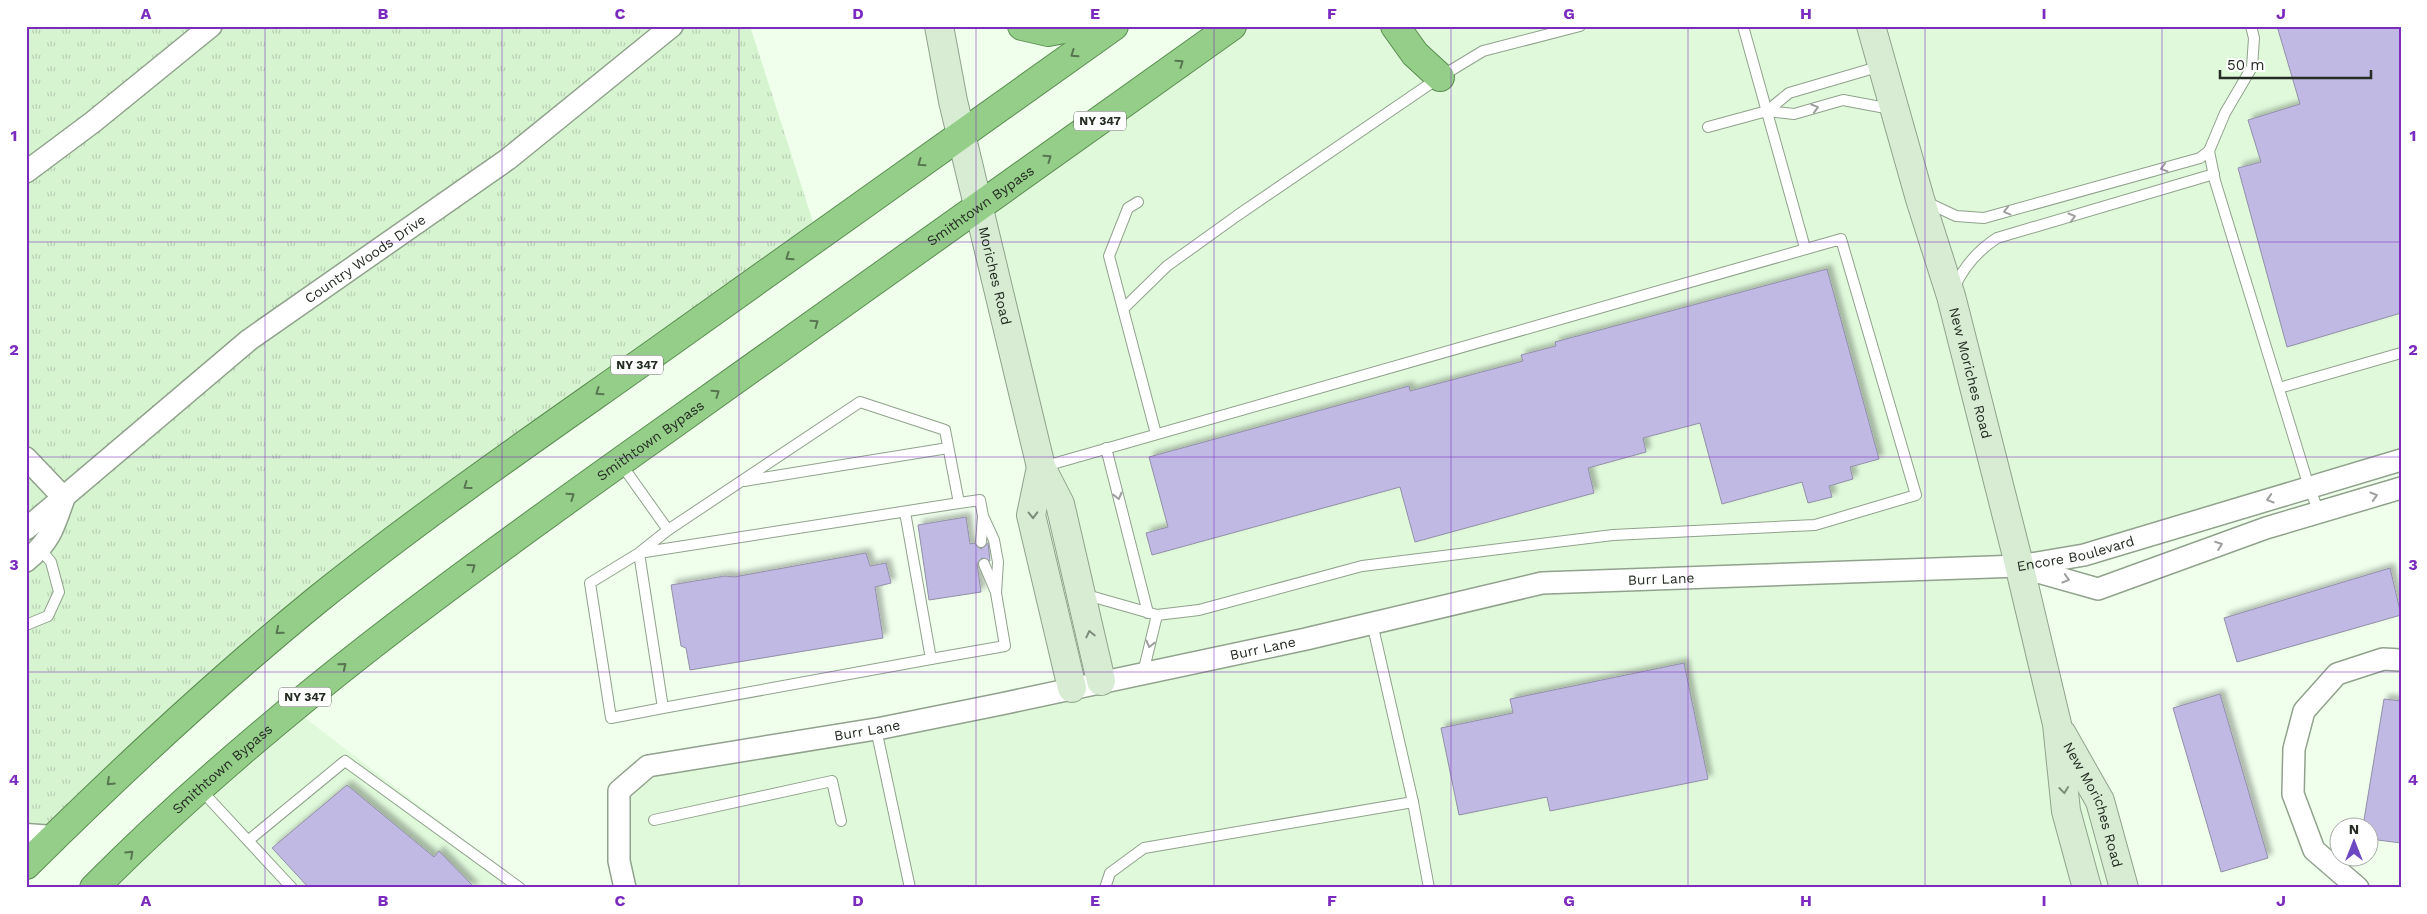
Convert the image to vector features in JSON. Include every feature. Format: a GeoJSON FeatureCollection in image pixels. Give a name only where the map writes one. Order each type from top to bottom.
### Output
{"type":"FeatureCollection","features":[{"type":"Feature","properties":{"kind":"highway"},"geometry":{"type":"LineString","coordinates":[[1022,26],[1048,32],[1080,26]]}},
{"type":"Feature","properties":{"kind":"highway","name":"NY 347"},"geometry":{"type":"LineString","coordinates":[[26,865],[40,838],[98,794],[209,691],[377,554],[495,466],[1114,26]]}},
{"type":"Feature","properties":{"kind":"highway","name":"Smithtown Bypass"},"geometry":{"type":"LineString","coordinates":[[94,888],[200,788],[292,708],[410,613],[1232,26]]}},
{"type":"Feature","properties":{"kind":"highway"},"geometry":{"type":"LineString","coordinates":[[1395,26],[1415,54],[1440,77]]}},
{"type":"Feature","properties":{"kind":"highway"},"geometry":{"type":"LineString","coordinates":[[1416,26],[1429,44],[1440,77]]}},
{"type":"Feature","properties":{"kind":"main road","name":"Moriches Road"},"geometry":{"type":"LineString","coordinates":[[939,26],[961,135],[1041,467],[1060,504],[1101,681]]}},
{"type":"Feature","properties":{"kind":"main road","name":"New Moriches Road"},"geometry":{"type":"LineString","coordinates":[[1871,26],[1920,199],[1951,296],[2019,566],[2057,724],[2066,811],[2087,888]]}},
{"type":"Feature","properties":{"kind":"main road","name":"Moriches Road"},"geometry":{"type":"LineString","coordinates":[[1041,467],[1031,515],[1072,688]]}},
{"type":"Feature","properties":{"kind":"main road","name":"New Moriches Road"},"geometry":{"type":"LineString","coordinates":[[2057,724],[2100,801],[2124,888]]}},
{"type":"Feature","properties":{"kind":"street"},"geometry":{"type":"LineString","coordinates":[[26,172],[93,122],[211,26]]}},
{"type":"Feature","properties":{"kind":"street","name":"Country Woods Drive"},"geometry":{"type":"LineString","coordinates":[[26,529],[249,340],[508,159],[672,26]]}},
{"type":"Feature","properties":{"kind":"street"},"geometry":{"type":"LineString","coordinates":[[26,458],[64,498],[52,533],[33,555]]}},
{"type":"Feature","properties":{"kind":"street","name":"Encore Boulevard"},"geometry":{"type":"LineString","coordinates":[[2019,566],[2084,555],[2401,460]]}},
{"type":"Feature","properties":{"kind":"street","name":"Encore Boulevard"},"geometry":{"type":"LineString","coordinates":[[2019,566],[2098,589],[2266,528],[2401,488]]}},
{"type":"Feature","properties":{"kind":"street","name":"Burr Lane"},"geometry":{"type":"LineString","coordinates":[[625,888],[619,861],[618,791],[648,766],[876,729],[1372,623],[1542,583],[2019,566]]}},
{"type":"Feature","properties":{"kind":"street"},"geometry":{"type":"LineString","coordinates":[[2358,888],[2314,850],[2293,794],[2294,749],[2304,711],[2337,674],[2383,659],[2401,660]]}},
{"type":"Feature","properties":{"kind":"lane"},"geometry":{"type":"LineString","coordinates":[[1123,309],[1167,266],[1232,219],[1440,77],[1483,51],[1580,26]]}},
{"type":"Feature","properties":{"kind":"lane"},"geometry":{"type":"LineString","coordinates":[[1743,26],[1805,248]]}},
{"type":"Feature","properties":{"kind":"lane"},"geometry":{"type":"LineString","coordinates":[[1920,199],[1956,216],[1984,218],[2200,158],[2209,151],[2225,113],[2252,67],[2254,38],[2251,26]]}},
{"type":"Feature","properties":{"kind":"lane"},"geometry":{"type":"LineString","coordinates":[[1767,112],[1789,93],[1882,66]]}},
{"type":"Feature","properties":{"kind":"lane"},"geometry":{"type":"LineString","coordinates":[[1708,127],[1767,112],[1794,114],[1844,100],[1895,110]]}},
{"type":"Feature","properties":{"kind":"lane"},"geometry":{"type":"LineString","coordinates":[[2209,151],[2214,174],[2309,487],[2319,512]]}},
{"type":"Feature","properties":{"kind":"lane"},"geometry":{"type":"LineString","coordinates":[[1951,296],[1962,271],[1969,262],[1982,248],[1997,238],[2214,174]]}},
{"type":"Feature","properties":{"kind":"lane"},"geometry":{"type":"LineString","coordinates":[[1138,202],[1128,208],[1109,256],[1156,434]]}},
{"type":"Feature","properties":{"kind":"lane"},"geometry":{"type":"LineString","coordinates":[[1041,467],[1842,239],[1916,495],[1815,525],[1613,535],[1362,566],[1199,610],[1153,614],[1080,593]]}},
{"type":"Feature","properties":{"kind":"lane"},"geometry":{"type":"LineString","coordinates":[[2279,388],[2401,353]]}},
{"type":"Feature","properties":{"kind":"lane"},"geometry":{"type":"LineString","coordinates":[[958,503],[946,430],[860,402],[668,530],[639,553],[590,583],[611,718],[1005,646],[996,593],[984,564]]}},
{"type":"Feature","properties":{"kind":"lane"},"geometry":{"type":"LineString","coordinates":[[740,481],[948,448]]}},
{"type":"Feature","properties":{"kind":"lane"},"geometry":{"type":"LineString","coordinates":[[1106,448],[1153,614],[1143,673]]}},
{"type":"Feature","properties":{"kind":"lane"},"geometry":{"type":"LineString","coordinates":[[619,462],[668,530]]}},
{"type":"Feature","properties":{"kind":"lane"},"geometry":{"type":"LineString","coordinates":[[639,553],[980,500],[983,516],[994,540],[998,562],[996,593]]}},
{"type":"Feature","properties":{"kind":"lane"},"geometry":{"type":"LineString","coordinates":[[905,512],[931,659]]}},
{"type":"Feature","properties":{"kind":"lane"},"geometry":{"type":"LineString","coordinates":[[981,542],[983,516]]}},
{"type":"Feature","properties":{"kind":"lane"},"geometry":{"type":"LineString","coordinates":[[639,553],[663,708]]}},
{"type":"Feature","properties":{"kind":"lane"},"geometry":{"type":"LineString","coordinates":[[26,625],[48,616],[59,592],[51,562],[33,555]]}},
{"type":"Feature","properties":{"kind":"lane"},"geometry":{"type":"LineString","coordinates":[[1372,623],[1413,802],[1429,888]]}},
{"type":"Feature","properties":{"kind":"lane"},"geometry":{"type":"LineString","coordinates":[[876,729],[910,888]]}},
{"type":"Feature","properties":{"kind":"lane"},"geometry":{"type":"LineString","coordinates":[[249,840],[345,761],[520,888]]}},
{"type":"Feature","properties":{"kind":"lane"},"geometry":{"type":"LineString","coordinates":[[654,820],[832,780],[841,821]]}},
{"type":"Feature","properties":{"kind":"lane"},"geometry":{"type":"LineString","coordinates":[[200,788],[292,888]]}},
{"type":"Feature","properties":{"kind":"lane"},"geometry":{"type":"LineString","coordinates":[[1106,888],[1110,873],[1144,848],[1413,802]]}},
{"type":"Feature","properties":{"kind":"shaded area"},"geometry":{"type":"Polygon","coordinates":[[[1232,26],[2401,26],[2401,460],[2019,567],[2116,888],[625,888],[619,791],[648,766],[1100,681],[979,206],[1232,26]]]}},
{"type":"Feature","properties":{"kind":"shaded area"},"geometry":{"type":"Polygon","coordinates":[[[292,708],[527,888],[94,888],[292,708]]]}},
{"type":"Feature","properties":{"kind":"green space"},"geometry":{"type":"Polygon","coordinates":[[[26,26],[750,26],[815,228],[156,732],[26,871],[26,26]]]}},
{"type":"Feature","properties":{"kind":"building"},"geometry":{"type":"Polygon","coordinates":[[[2277,26],[2401,26],[2401,313],[2287,347],[2238,168],[2261,162],[2248,120],[2300,104],[2277,26]]]}},
{"type":"Feature","properties":{"kind":"building"},"geometry":{"type":"Polygon","coordinates":[[[1827,269],[1879,459],[1850,467],[1853,479],[1829,486],[1832,497],[1808,503],[1802,482],[1722,504],[1700,423],[1643,438],[1646,452],[1588,468],[1594,493],[1415,542],[1400,487],[1152,555],[1146,533],[1168,527],[1149,457],[1409,386],[1410,391],[1523,361],[1521,355],[1556,346],[1555,342],[1827,269]]]}},
{"type":"Feature","properties":{"kind":"building"},"geometry":{"type":"Polygon","coordinates":[[[966,517],[970,544],[974,543],[981,549],[988,543],[990,561],[982,558],[977,564],[981,592],[929,600],[918,525],[966,517]]]}},
{"type":"Feature","properties":{"kind":"building"},"geometry":{"type":"Polygon","coordinates":[[[866,553],[870,566],[886,563],[891,583],[875,587],[883,638],[690,670],[686,648],[681,646],[671,585],[725,576],[734,577],[866,553]]]}},
{"type":"Feature","properties":{"kind":"building"},"geometry":{"type":"Polygon","coordinates":[[[2390,568],[2401,615],[2237,662],[2224,618],[2390,568]]]}},
{"type":"Feature","properties":{"kind":"building"},"geometry":{"type":"Polygon","coordinates":[[[1684,663],[1708,779],[1550,811],[1547,797],[1459,815],[1441,728],[1513,713],[1510,699],[1684,663]]]}},
{"type":"Feature","properties":{"kind":"building"},"geometry":{"type":"Polygon","coordinates":[[[2220,694],[2268,858],[2221,872],[2173,708],[2220,694]]]}},
{"type":"Feature","properties":{"kind":"building"},"geometry":{"type":"Polygon","coordinates":[[[2384,699],[2401,701],[2401,843],[2380,840],[2380,816],[2365,816],[2384,699]]]}},
{"type":"Feature","properties":{"kind":"building"},"geometry":{"type":"Polygon","coordinates":[[[347,785],[434,857],[439,851],[475,888],[309,888],[272,848],[347,785]]]}}]}
